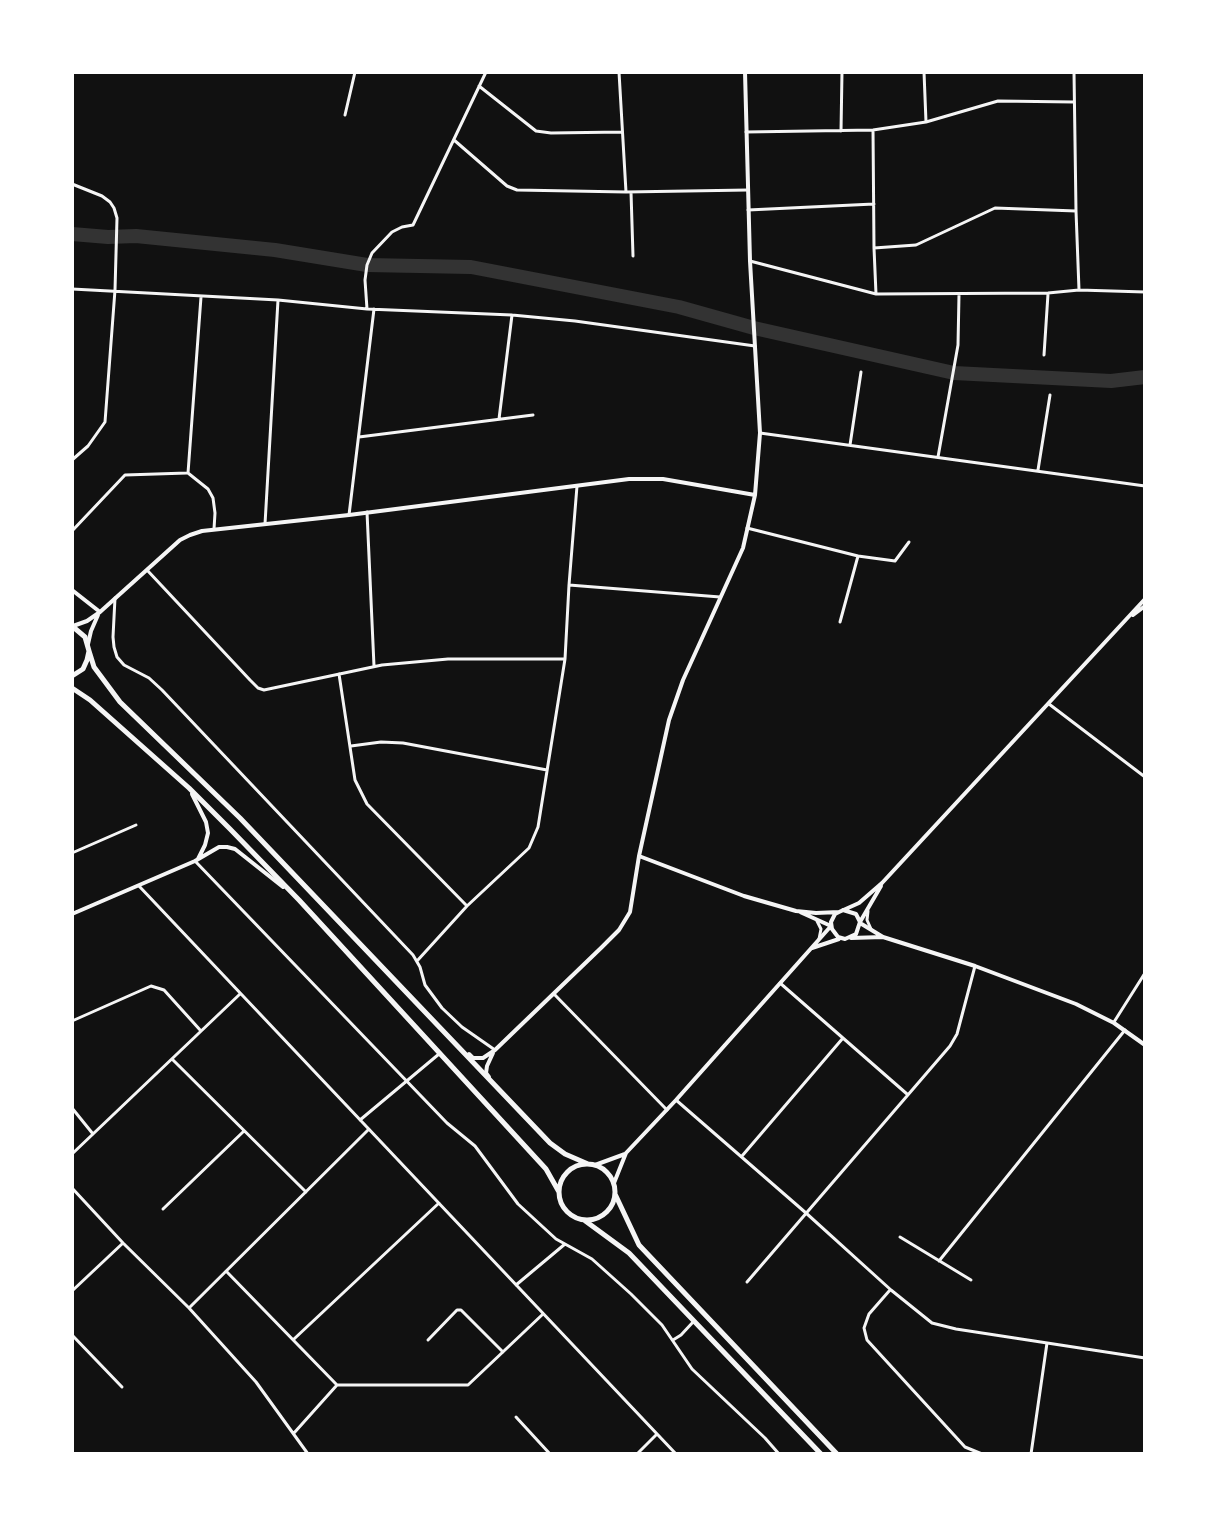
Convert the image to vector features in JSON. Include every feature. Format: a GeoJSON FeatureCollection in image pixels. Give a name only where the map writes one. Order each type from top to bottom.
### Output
{"type":"FeatureCollection","features":[{"type":"Feature","properties":{"kind":"main road"},"geometry":{"type":"LineString","coordinates":[[73,626],[80,631],[88,647],[94,668],[120,702],[240,818],[550,1143],[565,1154],[588,1164]]}},
{"type":"Feature","properties":{"kind":"main road"},"geometry":{"type":"LineString","coordinates":[[72,676],[83,669],[87,660],[88,647]]}},
{"type":"Feature","properties":{"kind":"main road"},"geometry":{"type":"LineString","coordinates":[[72,688],[90,700],[189,788],[299,900],[546,1169],[559,1192],[563,1208],[569,1214],[584,1220],[628,1253],[821,1454]]}},
{"type":"Feature","properties":{"kind":"main road"},"geometry":{"type":"LineString","coordinates":[[559,1192],[564,1175],[579,1165],[595,1165],[603,1169],[614,1183],[613,1203],[602,1216],[593,1220],[584,1220]]}},
{"type":"Feature","properties":{"kind":"main road"},"geometry":{"type":"LineString","coordinates":[[615,1194],[639,1245],[837,1454]]}},
{"type":"Feature","properties":{"kind":"street"},"geometry":{"type":"LineString","coordinates":[[345,116],[355,72]]}},
{"type":"Feature","properties":{"kind":"street"},"geometry":{"type":"LineString","coordinates":[[367,309],[365,280],[367,265],[372,254],[392,232],[413,225],[486,72]]}},
{"type":"Feature","properties":{"kind":"street"},"geometry":{"type":"LineString","coordinates":[[619,72],[633,256]]}},
{"type":"Feature","properties":{"kind":"street"},"geometry":{"type":"LineString","coordinates":[[453,1042],[473,1058],[483,1058],[495,1050],[602,947],[630,912],[639,856],[669,720],[683,680],[742,548],[755,495],[760,433],[747,190],[746,72]]}},
{"type":"Feature","properties":{"kind":"street"},"geometry":{"type":"LineString","coordinates":[[841,131],[842,72]]}},
{"type":"Feature","properties":{"kind":"street"},"geometry":{"type":"LineString","coordinates":[[924,72],[926,122]]}},
{"type":"Feature","properties":{"kind":"street"},"geometry":{"type":"LineString","coordinates":[[1074,72],[1079,290]]}},
{"type":"Feature","properties":{"kind":"street"},"geometry":{"type":"LineString","coordinates":[[479,87],[536,131],[550,134],[622,132]]}},
{"type":"Feature","properties":{"kind":"street"},"geometry":{"type":"LineString","coordinates":[[746,132],[873,130],[926,122],[998,101],[1074,102]]}},
{"type":"Feature","properties":{"kind":"street"},"geometry":{"type":"LineString","coordinates":[[873,130],[876,294]]}},
{"type":"Feature","properties":{"kind":"street"},"geometry":{"type":"LineString","coordinates":[[454,140],[507,186],[517,190],[629,192],[747,190]]}},
{"type":"Feature","properties":{"kind":"street"},"geometry":{"type":"LineString","coordinates":[[72,184],[102,196],[114,208],[117,218],[115,290],[105,422],[88,446],[72,460]]}},
{"type":"Feature","properties":{"kind":"street"},"geometry":{"type":"LineString","coordinates":[[748,210],[874,204]]}},
{"type":"Feature","properties":{"kind":"street"},"geometry":{"type":"LineString","coordinates":[[874,248],[916,245],[994,208],[1076,211]]}},
{"type":"Feature","properties":{"kind":"street"},"geometry":{"type":"LineString","coordinates":[[750,261],[876,294],[1048,293],[1079,290],[1145,292]]}},
{"type":"Feature","properties":{"kind":"street"},"geometry":{"type":"LineString","coordinates":[[72,289],[278,300],[367,309],[512,315],[575,321],[755,346]]}},
{"type":"Feature","properties":{"kind":"street"},"geometry":{"type":"LineString","coordinates":[[1044,355],[1048,293]]}},
{"type":"Feature","properties":{"kind":"street"},"geometry":{"type":"LineString","coordinates":[[938,456],[958,345],[958,294]]}},
{"type":"Feature","properties":{"kind":"street"},"geometry":{"type":"LineString","coordinates":[[188,473],[201,297]]}},
{"type":"Feature","properties":{"kind":"street"},"geometry":{"type":"LineString","coordinates":[[265,524],[278,300]]}},
{"type":"Feature","properties":{"kind":"street"},"geometry":{"type":"LineString","coordinates":[[349,515],[374,309]]}},
{"type":"Feature","properties":{"kind":"street"},"geometry":{"type":"LineString","coordinates":[[499,419],[512,315]]}},
{"type":"Feature","properties":{"kind":"street"},"geometry":{"type":"LineString","coordinates":[[850,445],[861,372]]}},
{"type":"Feature","properties":{"kind":"street"},"geometry":{"type":"LineString","coordinates":[[1038,470],[1050,395]]}},
{"type":"Feature","properties":{"kind":"street"},"geometry":{"type":"LineString","coordinates":[[359,438],[533,415]]}},
{"type":"Feature","properties":{"kind":"street"},"geometry":{"type":"LineString","coordinates":[[760,433],[1145,486]]}},
{"type":"Feature","properties":{"kind":"street"},"geometry":{"type":"LineString","coordinates":[[72,531],[125,475],[188,473],[208,489],[213,498],[214,530]]}},
{"type":"Feature","properties":{"kind":"street"},"geometry":{"type":"LineString","coordinates":[[73,626],[87,621],[100,612],[190,534],[629,479],[663,479],[755,495]]}},
{"type":"Feature","properties":{"kind":"street"},"geometry":{"type":"LineString","coordinates":[[417,961],[467,906],[529,848],[538,827],[565,659],[576,486]]}},
{"type":"Feature","properties":{"kind":"street"},"geometry":{"type":"LineString","coordinates":[[367,512],[374,666]]}},
{"type":"Feature","properties":{"kind":"street"},"geometry":{"type":"LineString","coordinates":[[747,528],[858,556],[895,561],[909,542]]}},
{"type":"Feature","properties":{"kind":"street"},"geometry":{"type":"LineString","coordinates":[[840,622],[858,556]]}},
{"type":"Feature","properties":{"kind":"street"},"geometry":{"type":"LineString","coordinates":[[147,570],[258,688],[269,689],[374,666],[448,659],[565,659]]}},
{"type":"Feature","properties":{"kind":"street"},"geometry":{"type":"LineString","coordinates":[[568,585],[720,597]]}},
{"type":"Feature","properties":{"kind":"street"},"geometry":{"type":"LineString","coordinates":[[72,590],[100,612]]}},
{"type":"Feature","properties":{"kind":"street"},"geometry":{"type":"LineString","coordinates":[[116,598],[113,637],[117,657],[124,665],[149,678],[162,690],[417,961],[424,985],[437,1003],[462,1027],[495,1050]]}},
{"type":"Feature","properties":{"kind":"street"},"geometry":{"type":"LineString","coordinates":[[614,1183],[626,1154],[831,926],[833,918],[841,911],[859,903],[882,883],[1145,599]]}},
{"type":"Feature","properties":{"kind":"street"},"geometry":{"type":"LineString","coordinates":[[1126,621],[1145,606]]}},
{"type":"Feature","properties":{"kind":"street"},"geometry":{"type":"LineString","coordinates":[[88,647],[93,624],[100,612]]}},
{"type":"Feature","properties":{"kind":"street"},"geometry":{"type":"LineString","coordinates":[[339,674],[356,780],[367,804],[467,906]]}},
{"type":"Feature","properties":{"kind":"street"},"geometry":{"type":"LineString","coordinates":[[1047,703],[1145,777]]}},
{"type":"Feature","properties":{"kind":"street"},"geometry":{"type":"LineString","coordinates":[[351,746],[381,742],[403,743],[548,770]]}},
{"type":"Feature","properties":{"kind":"street"},"geometry":{"type":"LineString","coordinates":[[189,788],[206,822],[208,833],[205,845],[196,860]]}},
{"type":"Feature","properties":{"kind":"street"},"geometry":{"type":"LineString","coordinates":[[72,853],[136,825]]}},
{"type":"Feature","properties":{"kind":"street"},"geometry":{"type":"LineString","coordinates":[[72,913],[139,886],[219,848],[227,847],[235,849],[299,900]]}},
{"type":"Feature","properties":{"kind":"street"},"geometry":{"type":"LineString","coordinates":[[639,856],[744,896],[796,910],[816,913],[852,912],[860,922],[883,937],[1048,992],[1099,1014],[1145,1045]]}},
{"type":"Feature","properties":{"kind":"street"},"geometry":{"type":"LineString","coordinates":[[196,860],[447,1123],[475,1146],[518,1204],[548,1232],[592,1259],[648,1311],[673,1340],[692,1369],[779,1454]]}},
{"type":"Feature","properties":{"kind":"street"},"geometry":{"type":"LineString","coordinates":[[850,938],[859,931],[860,922],[882,883]]}},
{"type":"Feature","properties":{"kind":"street"},"geometry":{"type":"LineString","coordinates":[[139,886],[676,1454]]}},
{"type":"Feature","properties":{"kind":"street"},"geometry":{"type":"LineString","coordinates":[[868,909],[867,920],[871,929]]}},
{"type":"Feature","properties":{"kind":"street"},"geometry":{"type":"LineString","coordinates":[[796,910],[831,926],[833,932],[841,938]]}},
{"type":"Feature","properties":{"kind":"street"},"geometry":{"type":"LineString","coordinates":[[816,919],[820,926],[819,939]]}},
{"type":"Feature","properties":{"kind":"street"},"geometry":{"type":"LineString","coordinates":[[809,950],[841,938],[883,937]]}},
{"type":"Feature","properties":{"kind":"street"},"geometry":{"type":"LineString","coordinates":[[747,1281],[950,1046],[957,1034],[975,966]]}},
{"type":"Feature","properties":{"kind":"street"},"geometry":{"type":"LineString","coordinates":[[1114,1023],[1145,973]]}},
{"type":"Feature","properties":{"kind":"street"},"geometry":{"type":"LineString","coordinates":[[780,983],[908,1095]]}},
{"type":"Feature","properties":{"kind":"street"},"geometry":{"type":"LineString","coordinates":[[72,1020],[151,986],[164,990],[201,1031]]}},
{"type":"Feature","properties":{"kind":"street"},"geometry":{"type":"LineString","coordinates":[[72,1154],[240,994]]}},
{"type":"Feature","properties":{"kind":"street"},"geometry":{"type":"LineString","coordinates":[[554,994],[667,1110]]}},
{"type":"Feature","properties":{"kind":"street"},"geometry":{"type":"LineString","coordinates":[[939,1261],[1125,1030]]}},
{"type":"Feature","properties":{"kind":"street"},"geometry":{"type":"LineString","coordinates":[[742,1156],[843,1038]]}},
{"type":"Feature","properties":{"kind":"street"},"geometry":{"type":"LineString","coordinates":[[495,1050],[489,1059],[486,1073],[495,1087]]}},
{"type":"Feature","properties":{"kind":"street"},"geometry":{"type":"LineString","coordinates":[[360,1120],[440,1053]]}},
{"type":"Feature","properties":{"kind":"street"},"geometry":{"type":"LineString","coordinates":[[172,1059],[306,1192]]}},
{"type":"Feature","properties":{"kind":"street"},"geometry":{"type":"LineString","coordinates":[[676,1100],[924,1318],[939,1326],[1145,1358]]}},
{"type":"Feature","properties":{"kind":"street"},"geometry":{"type":"LineString","coordinates":[[72,1107],[93,1134]]}},
{"type":"Feature","properties":{"kind":"street"},"geometry":{"type":"LineString","coordinates":[[189,1308],[369,1129]]}},
{"type":"Feature","properties":{"kind":"street"},"geometry":{"type":"LineString","coordinates":[[163,1209],[244,1131]]}},
{"type":"Feature","properties":{"kind":"street"},"geometry":{"type":"LineString","coordinates":[[595,1165],[626,1154]]}},
{"type":"Feature","properties":{"kind":"street"},"geometry":{"type":"LineString","coordinates":[[72,1188],[123,1243],[189,1308],[256,1382],[309,1454]]}},
{"type":"Feature","properties":{"kind":"street"},"geometry":{"type":"LineString","coordinates":[[294,1339],[439,1203]]}},
{"type":"Feature","properties":{"kind":"street"},"geometry":{"type":"LineString","coordinates":[[900,1237],[970,1280]]}},
{"type":"Feature","properties":{"kind":"street"},"geometry":{"type":"LineString","coordinates":[[72,1291],[123,1243]]}},
{"type":"Feature","properties":{"kind":"street"},"geometry":{"type":"LineString","coordinates":[[516,1285],[565,1244]]}},
{"type":"Feature","properties":{"kind":"street"},"geometry":{"type":"LineString","coordinates":[[226,1271],[337,1384],[468,1385],[543,1314]]}},
{"type":"Feature","properties":{"kind":"street"},"geometry":{"type":"LineString","coordinates":[[891,1290],[869,1314],[864,1328],[867,1340],[965,1447],[982,1454]]}},
{"type":"Feature","properties":{"kind":"street"},"geometry":{"type":"LineString","coordinates":[[428,1340],[457,1310],[461,1310],[503,1352]]}},
{"type":"Feature","properties":{"kind":"street"},"geometry":{"type":"LineString","coordinates":[[673,1340],[694,1321]]}},
{"type":"Feature","properties":{"kind":"street"},"geometry":{"type":"LineString","coordinates":[[72,1335],[122,1387]]}},
{"type":"Feature","properties":{"kind":"street"},"geometry":{"type":"LineString","coordinates":[[1031,1454],[1047,1343]]}},
{"type":"Feature","properties":{"kind":"street"},"geometry":{"type":"LineString","coordinates":[[294,1433],[337,1384]]}},
{"type":"Feature","properties":{"kind":"street"},"geometry":{"type":"LineString","coordinates":[[516,1417],[550,1454]]}},
{"type":"Feature","properties":{"kind":"street"},"geometry":{"type":"LineString","coordinates":[[637,1454],[657,1434]]}},
{"type":"Feature","properties":{"kind":"waterway"},"geometry":{"type":"LineString","coordinates":[[72,234],[108,237],[136,236],[275,250],[367,265],[471,267],[679,307],[754,328],[954,373],[1111,381],[1145,377]]}}]}
